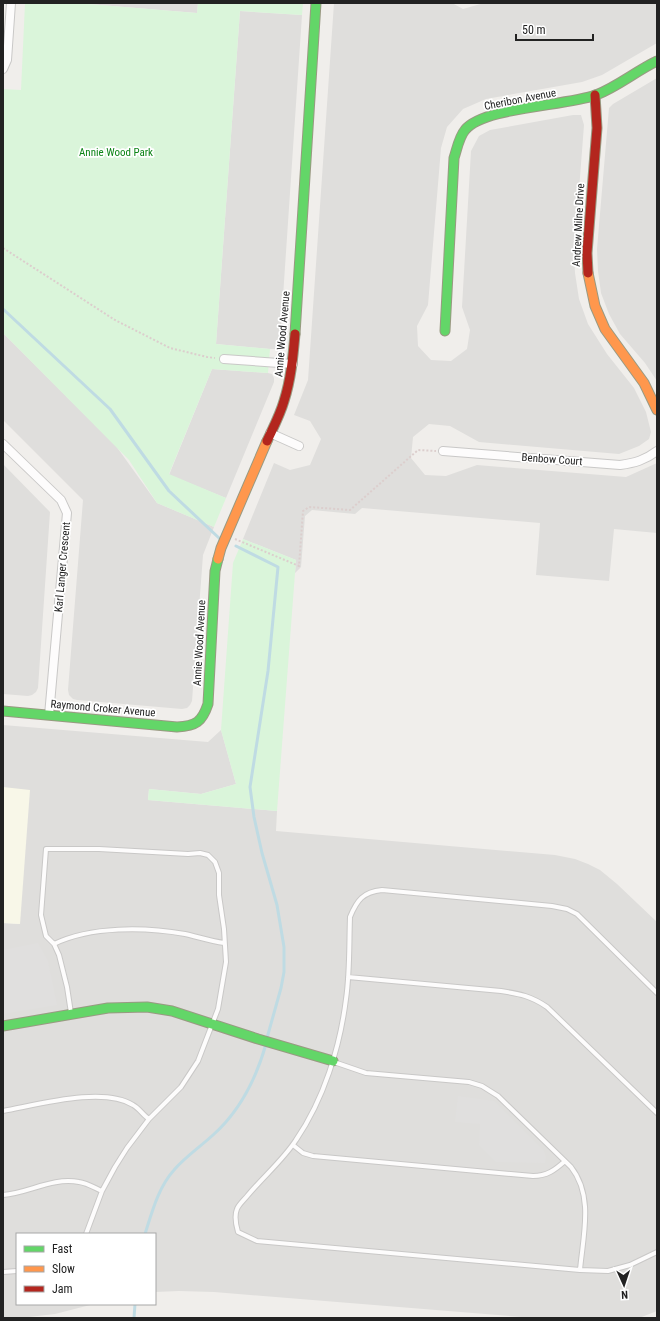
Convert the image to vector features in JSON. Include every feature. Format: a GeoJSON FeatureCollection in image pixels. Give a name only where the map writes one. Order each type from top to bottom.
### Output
{"type":"FeatureCollection","features":[{"type":"Feature","properties":{"kind":"street"},"geometry":{"type":"LineString","coordinates":[[3,69],[7,60],[11,3]]}},
{"type":"Feature","properties":{"kind":"street","name":"Annie Wood Avenue"},"geometry":{"type":"LineString","coordinates":[[199,722],[205,715],[208,704],[215,571],[221,548],[284,403],[289,385],[292,364],[316,3]]}},
{"type":"Feature","properties":{"kind":"street","name":"Cheribon Avenue"},"geometry":{"type":"LineString","coordinates":[[445,331],[454,158],[465,129],[478,119],[595,95],[657,61]]}},
{"type":"Feature","properties":{"kind":"street","name":"Andrew Milne Drive"},"geometry":{"type":"LineString","coordinates":[[595,95],[597,128],[587,270],[595,306],[605,329],[644,383],[657,410]]}},
{"type":"Feature","properties":{"kind":"street"},"geometry":{"type":"LineString","coordinates":[[224,358],[292,364]]}},
{"type":"Feature","properties":{"kind":"street"},"geometry":{"type":"LineString","coordinates":[[270,433],[299,446]]}},
{"type":"Feature","properties":{"kind":"street","name":"Karl Langer Crescent"},"geometry":{"type":"LineString","coordinates":[[3,444],[61,500],[67,513],[49,716]]}},
{"type":"Feature","properties":{"kind":"street","name":"Benbow Court"},"geometry":{"type":"LineString","coordinates":[[443,451],[620,465],[647,459],[657,451]]}},
{"type":"Feature","properties":{"kind":"street","name":"Raymond Croker Avenue"},"geometry":{"type":"LineString","coordinates":[[3,711],[177,727],[189,727],[199,722]]}},
{"type":"Feature","properties":{"kind":"street"},"geometry":{"type":"LineString","coordinates":[[3,1026],[71,1013],[108,1008],[147,1007],[172,1011],[333,1062]]}},
{"type":"Feature","properties":{"kind":"lane"},"geometry":{"type":"LineString","coordinates":[[71,1013],[59,955],[54,944],[46,936],[40,915],[46,849],[99,849],[188,854],[200,853],[208,855],[215,862],[219,873],[218,884],[224,929],[226,962],[218,1009],[198,1061],[181,1087],[149,1119],[121,1157],[102,1191],[86,1233]]}},
{"type":"Feature","properties":{"kind":"lane"},"geometry":{"type":"LineString","coordinates":[[657,993],[578,914],[567,909],[552,906],[382,890],[371,891],[354,907],[350,917],[347,998],[333,1062],[313,1111],[293,1145],[284,1157],[266,1174],[237,1209],[235,1222],[238,1232],[257,1241],[580,1270],[608,1271],[630,1265],[657,1252]]}},
{"type":"Feature","properties":{"kind":"lane"},"geometry":{"type":"LineString","coordinates":[[54,944],[73,937],[118,929],[164,931],[186,934],[224,943]]}},
{"type":"Feature","properties":{"kind":"lane"},"geometry":{"type":"LineString","coordinates":[[348,976],[501,991],[523,994],[535,999],[547,1007],[657,1113]]}},
{"type":"Feature","properties":{"kind":"lane"},"geometry":{"type":"LineString","coordinates":[[333,1062],[366,1073],[469,1082],[489,1089],[502,1099],[565,1161],[577,1175],[582,1185],[585,1196],[585,1212],[580,1270]]}},
{"type":"Feature","properties":{"kind":"lane"},"geometry":{"type":"LineString","coordinates":[[3,1111],[84,1096],[99,1096],[116,1098],[133,1105],[149,1119]]}},
{"type":"Feature","properties":{"kind":"lane"},"geometry":{"type":"LineString","coordinates":[[293,1145],[303,1152],[313,1156],[533,1176],[542,1176],[550,1173],[565,1161]]}},
{"type":"Feature","properties":{"kind":"lane"},"geometry":{"type":"LineString","coordinates":[[3,1195],[63,1181],[80,1182],[102,1191]]}},
{"type":"Feature","properties":{"kind":"lane"},"geometry":{"type":"LineString","coordinates":[[3,1272],[16,1272]]}},
{"type":"Feature","properties":{"kind":"path"},"geometry":{"type":"LineString","coordinates":[[3,248],[115,320],[170,348],[207,357],[224,358]]}},
{"type":"Feature","properties":{"kind":"path"},"geometry":{"type":"LineString","coordinates":[[226,535],[248,546],[299,566],[303,511],[309,507],[350,510],[418,450],[443,451]]}},
{"type":"Feature","properties":{"kind":"shaded area"},"geometry":{"type":"Polygon","coordinates":[[[76,3],[198,3],[197,13],[76,3]]]}},
{"type":"Feature","properties":{"kind":"shaded area"},"geometry":{"type":"Polygon","coordinates":[[[334,3],[452,3],[463,9],[484,3],[657,3],[657,43],[602,75],[582,82],[486,99],[463,109],[447,127],[441,148],[428,305],[417,326],[418,346],[431,360],[451,361],[467,349],[470,330],[462,307],[471,151],[479,136],[490,130],[573,115],[581,115],[584,125],[574,255],[579,299],[588,324],[607,354],[634,388],[646,412],[651,432],[649,439],[639,446],[619,454],[479,442],[450,426],[429,424],[413,437],[411,458],[425,475],[446,476],[477,465],[626,477],[657,463],[657,533],[614,529],[609,581],[536,575],[540,523],[362,508],[355,514],[312,510],[305,516],[301,567],[295,573],[296,560],[243,539],[274,463],[290,470],[310,465],[321,439],[310,421],[294,415],[308,380],[334,3]]]}},
{"type":"Feature","properties":{"kind":"shaded area"},"geometry":{"type":"Polygon","coordinates":[[[240,11],[302,15],[280,341],[275,349],[216,344],[240,11]]]}},
{"type":"Feature","properties":{"kind":"shaded area"},"geometry":{"type":"Polygon","coordinates":[[[657,78],[657,381],[645,363],[620,334],[609,314],[601,293],[597,249],[609,108],[613,104],[657,78]]]}},
{"type":"Feature","properties":{"kind":"shaded area"},"geometry":{"type":"Polygon","coordinates":[[[3,333],[116,446],[157,503],[214,527],[203,555],[192,701],[187,708],[182,709],[77,700],[73,699],[69,695],[68,690],[83,500],[3,420],[3,333]]]}},
{"type":"Feature","properties":{"kind":"shaded area"},"geometry":{"type":"Polygon","coordinates":[[[212,369],[268,373],[272,374],[274,378],[274,382],[226,498],[169,475],[212,369]]]}},
{"type":"Feature","properties":{"kind":"shaded area"},"geometry":{"type":"Polygon","coordinates":[[[3,464],[50,512],[38,688],[36,692],[28,696],[3,694],[3,464]]]}},
{"type":"Feature","properties":{"kind":"shaded area"},"geometry":{"type":"Polygon","coordinates":[[[3,725],[208,742],[221,730],[236,784],[201,794],[149,789],[148,800],[277,811],[276,831],[555,855],[575,859],[600,870],[657,922],[657,1311],[639,1318],[534,1318],[214,1292],[156,1292],[156,1233],[16,1233],[16,1305],[90,1305],[55,1314],[20,1318],[3,1318],[3,923],[19,924],[3,787],[3,725]]]}},
{"type":"Feature","properties":{"kind":"shaded area"},"geometry":{"type":"Polygon","coordinates":[[[3,787],[30,790],[20,924],[3,923],[3,787]]]}},
{"type":"Feature","properties":{"kind":"shaded area"},"geometry":{"type":"Polygon","coordinates":[[[38,943],[48,961],[57,1005],[3,1014],[3,950],[38,943]]]}},
{"type":"Feature","properties":{"kind":"shaded area"},"geometry":{"type":"Polygon","coordinates":[[[458,1096],[494,1101],[544,1151],[546,1157],[545,1163],[496,1162],[479,1145],[480,1124],[455,1122],[458,1096]]]}},
{"type":"Feature","properties":{"kind":"green space","name":"Annie Wood Park"},"geometry":{"type":"Polygon","coordinates":[[[25,3],[76,3],[197,13],[198,3],[303,3],[302,15],[240,11],[216,344],[270,349],[268,373],[212,369],[169,474],[226,498],[214,527],[157,503],[129,460],[3,333],[3,89],[21,90],[25,3]]]}},
{"type":"Feature","properties":{"kind":"green space"},"geometry":{"type":"Polygon","coordinates":[[[243,539],[296,560],[277,811],[148,800],[149,789],[201,794],[236,784],[221,730],[233,563],[243,539]]]}},
{"type":"Feature","properties":{"kind":"waterway"},"geometry":{"type":"LineString","coordinates":[[3,309],[110,409],[169,491],[219,538]]}},
{"type":"Feature","properties":{"kind":"waterway"},"geometry":{"type":"LineString","coordinates":[[236,546],[278,567],[268,671],[250,787],[254,817],[262,853],[277,905],[284,947],[284,972],[267,1038]]}},
{"type":"Feature","properties":{"kind":"waterway"},"geometry":{"type":"LineString","coordinates":[[145,1233],[156,1200],[168,1177],[183,1161],[223,1126],[231,1116],[246,1094],[252,1082],[266,1044]]}},
{"type":"Feature","properties":{"kind":"waterway"},"geometry":{"type":"LineString","coordinates":[[134,1318],[135,1305]]}},
{"type":"Feature","properties":{"kind":"traffic: fast"},"geometry":{"type":"LineString","coordinates":[[295,334],[316,3]]}},
{"type":"Feature","properties":{"kind":"traffic: fast"},"geometry":{"type":"LineString","coordinates":[[445,331],[454,158],[465,130],[475,122],[489,116],[526,108],[582,99],[596,95],[657,61]]}},
{"type":"Feature","properties":{"kind":"traffic: fast"},"geometry":{"type":"LineString","coordinates":[[3,711],[177,727],[189,726],[197,722],[201,719],[208,704],[215,571],[218,559]]}},
{"type":"Feature","properties":{"kind":"traffic: fast"},"geometry":{"type":"LineString","coordinates":[[3,1026],[108,1008],[147,1007],[172,1011],[258,1039],[333,1061]]}},
{"type":"Feature","properties":{"kind":"traffic: slow"},"geometry":{"type":"LineString","coordinates":[[588,273],[595,306],[605,329],[644,383],[657,410]]}},
{"type":"Feature","properties":{"kind":"traffic: slow"},"geometry":{"type":"LineString","coordinates":[[218,559],[221,548],[267,441]]}},
{"type":"Feature","properties":{"kind":"traffic: jam"},"geometry":{"type":"LineString","coordinates":[[588,273],[587,253],[597,128],[595,95]]}},
{"type":"Feature","properties":{"kind":"traffic: jam"},"geometry":{"type":"LineString","coordinates":[[267,441],[286,393],[295,334]]}}]}
